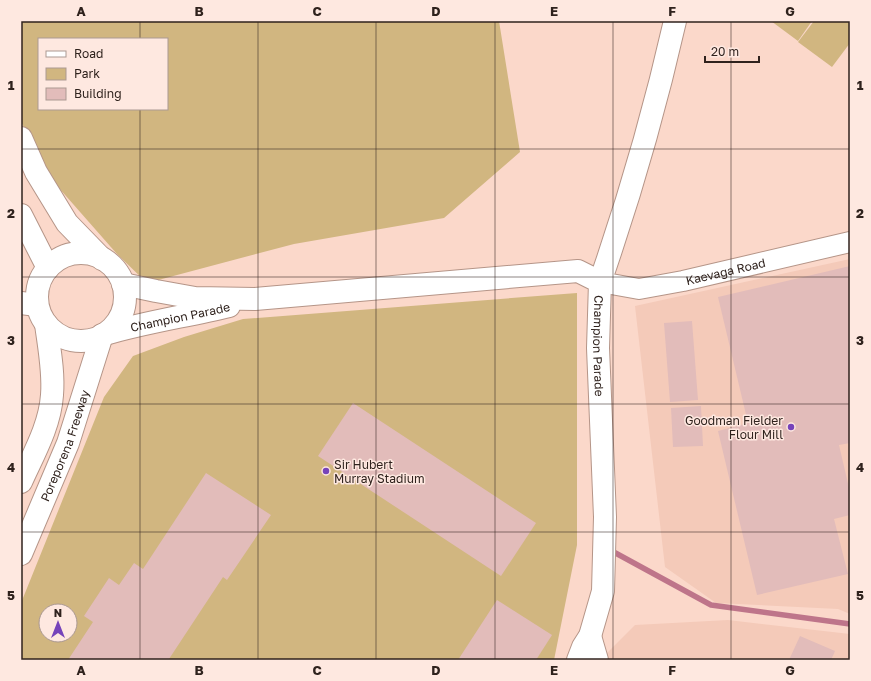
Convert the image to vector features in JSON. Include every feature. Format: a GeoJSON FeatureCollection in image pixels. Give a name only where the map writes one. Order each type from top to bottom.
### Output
{"type":"FeatureCollection","features":[{"type":"Feature","properties":{"kind":"main road"},"geometry":{"type":"LineString","coordinates":[[600,282],[617,232],[655,101],[675,21]]}},
{"type":"Feature","properties":{"kind":"main road"},"geometry":{"type":"LineString","coordinates":[[21,138],[36,172],[67,223],[111,266],[118,274],[123,284],[125,295],[124,307],[120,317],[104,334],[91,340],[78,341],[55,333],[29,304],[37,295],[38,285],[42,276],[55,261],[64,256],[84,253],[103,259]]}},
{"type":"Feature","properties":{"kind":"main road"},"geometry":{"type":"LineString","coordinates":[[21,215],[48,268]]}},
{"type":"Feature","properties":{"kind":"main road","name":"Champion Parade"},"geometry":{"type":"LineString","coordinates":[[123,284],[196,298],[255,300],[578,271],[600,282],[598,348],[605,517],[604,591],[590,636],[583,647],[578,660]]}},
{"type":"Feature","properties":{"kind":"main road","name":"Champion Parade"},"geometry":{"type":"LineString","coordinates":[[104,334],[138,324],[199,314],[255,300]]}},
{"type":"Feature","properties":{"kind":"main road","name":"Poreporena Freeway"},"geometry":{"type":"LineString","coordinates":[[21,482],[46,425],[52,396],[53,383],[46,324]]}},
{"type":"Feature","properties":{"kind":"main road","name":"Poreporena Freeway"},"geometry":{"type":"LineString","coordinates":[[21,554],[68,443],[104,334]]}},
{"type":"Feature","properties":{"kind":"main road"},"geometry":{"type":"LineString","coordinates":[[590,636],[597,660]]}},
{"type":"Feature","properties":{"kind":"street","name":"Kaevaga Road"},"geometry":{"type":"LineString","coordinates":[[600,282],[639,289],[684,281],[850,242]]}},
{"type":"Feature","properties":{"kind":"shaded area","name":"Goodman Fielder Flour Mill"},"geometry":{"type":"Polygon","coordinates":[[[850,259],[850,614],[838,609],[716,603],[665,567],[635,306],[850,259]]]}},
{"type":"Feature","properties":{"kind":"shaded area"},"geometry":{"type":"Polygon","coordinates":[[[728,620],[850,634],[850,660],[600,660],[635,625],[728,620]]]}},
{"type":"Feature","properties":{"kind":"green space"},"geometry":{"type":"Polygon","coordinates":[[[21,21],[499,21],[520,152],[444,218],[294,244],[147,283],[117,254],[44,171],[21,121],[21,21]]]}},
{"type":"Feature","properties":{"kind":"green space"},"geometry":{"type":"Polygon","coordinates":[[[771,21],[812,21],[798,41],[771,21]]]}},
{"type":"Feature","properties":{"kind":"green space"},"geometry":{"type":"Polygon","coordinates":[[[814,21],[850,21],[850,43],[832,67],[798,42],[814,21]]]}},
{"type":"Feature","properties":{"kind":"green space","name":"Sir Hubert Murray Stadium"},"geometry":{"type":"Polygon","coordinates":[[[577,293],[577,545],[554,660],[21,660],[21,603],[104,397],[133,356],[184,337],[243,319],[577,293]]]}},
{"type":"Feature","properties":{"kind":"building","name":"Goodman Fielder Flour Mill"},"geometry":{"type":"Polygon","coordinates":[[[850,266],[850,443],[839,445],[850,492],[850,515],[834,519],[848,574],[757,595],[718,431],[748,423],[718,297],[850,266]]]}},
{"type":"Feature","properties":{"kind":"building"},"geometry":{"type":"Polygon","coordinates":[[[692,321],[698,400],[670,402],[664,323],[692,321]]]}},
{"type":"Feature","properties":{"kind":"building"},"geometry":{"type":"Polygon","coordinates":[[[353,403],[536,523],[501,576],[318,456],[353,403]]]}},
{"type":"Feature","properties":{"kind":"building"},"geometry":{"type":"Polygon","coordinates":[[[701,406],[703,446],[673,447],[671,408],[701,406]]]}},
{"type":"Feature","properties":{"kind":"building"},"geometry":{"type":"Polygon","coordinates":[[[206,473],[271,515],[227,580],[223,577],[169,659],[170,660],[68,660],[93,622],[84,616],[109,578],[119,585],[134,563],[143,569],[206,473]]]}},
{"type":"Feature","properties":{"kind":"building"},"geometry":{"type":"Polygon","coordinates":[[[497,600],[552,635],[536,660],[458,660],[497,600]]]}},
{"type":"Feature","properties":{"kind":"building"},"geometry":{"type":"Polygon","coordinates":[[[800,636],[835,651],[831,660],[789,660],[800,636]]]}},
{"type":"Feature","properties":{"kind":"waterway"},"geometry":{"type":"LineString","coordinates":[[610,550],[711,605],[850,624]]}},
{"type":"Feature","properties":{"kind":"place","name":"Goodman Fielder Flour Mill"},"geometry":{"type":"Point","coordinates":[791,427]}},
{"type":"Feature","properties":{"kind":"place","name":"Sir Hubert Murray Stadium"},"geometry":{"type":"Point","coordinates":[326,471]}}]}
